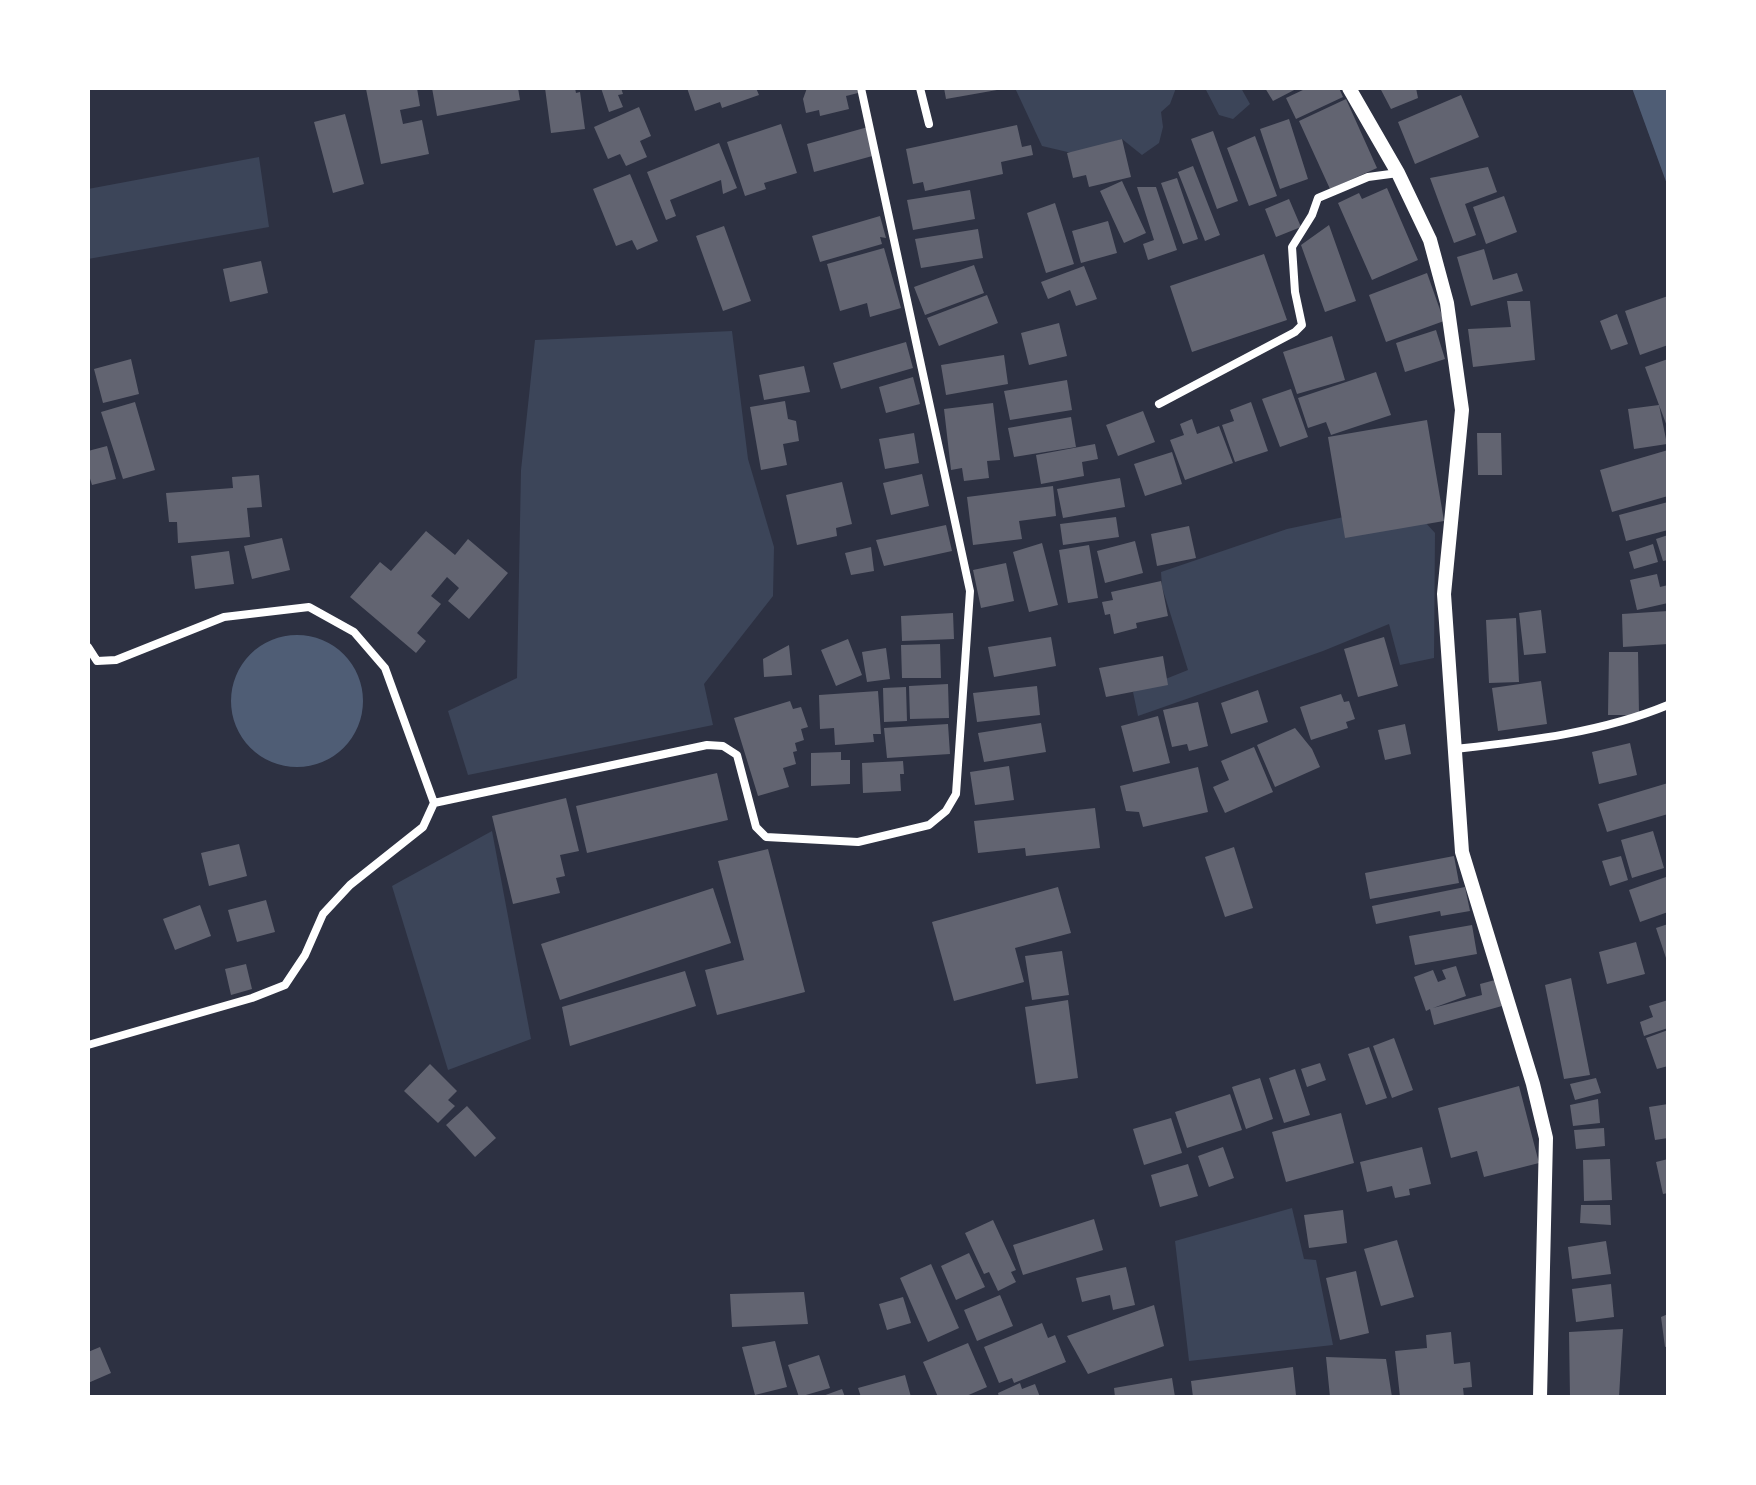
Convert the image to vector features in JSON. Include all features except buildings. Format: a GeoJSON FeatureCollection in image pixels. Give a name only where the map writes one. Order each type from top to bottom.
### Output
{"type":"FeatureCollection","features":[{"type":"Feature","properties":{"kind":"street"},"geometry":{"type":"LineString","coordinates":[[434,803],[707,745],[723,746],[737,755],[756,827],[766,837],[858,842],[929,825],[946,811],[956,794],[970,591],[861,88]]}},
{"type":"Feature","properties":{"kind":"street"},"geometry":{"type":"LineString","coordinates":[[920,88],[929,124]]}},
{"type":"Feature","properties":{"kind":"street"},"geometry":{"type":"LineString","coordinates":[[1349,88],[1398,173],[1430,240],[1447,303],[1462,410],[1444,594],[1462,852],[1533,1084],[1546,1138],[1540,1397]]}},
{"type":"Feature","properties":{"kind":"street"},"geometry":{"type":"LineString","coordinates":[[1159,404],[1295,332],[1302,325],[1295,292],[1292,247],[1312,215],[1318,198],[1368,177],[1398,173]]}},
{"type":"Feature","properties":{"kind":"street"},"geometry":{"type":"LineString","coordinates":[[88,647],[97,661],[116,660],[224,617],[309,607],[354,632],[385,668],[434,803],[423,827],[350,885],[323,914],[305,955],[285,985],[252,998],[88,1045]]}},
{"type":"Feature","properties":{"kind":"street"},"geometry":{"type":"LineString","coordinates":[[1455,749],[1577,731],[1646,714],[1668,705]]}},
{"type":"Feature","properties":{"kind":"shaded area"},"geometry":{"type":"Polygon","coordinates":[[[1015,88],[1176,88],[1170,104],[1161,112],[1163,127],[1159,143],[1142,155],[1122,139],[1076,154],[1042,146],[1015,88]]]}},
{"type":"Feature","properties":{"kind":"shaded area"},"geometry":{"type":"Polygon","coordinates":[[[1205,88],[1241,88],[1250,104],[1233,119],[1219,115],[1205,88]]]}},
{"type":"Feature","properties":{"kind":"shaded area"},"geometry":{"type":"Polygon","coordinates":[[[1632,88],[1668,88],[1668,187],[1632,88]]]}},
{"type":"Feature","properties":{"kind":"shaded area"},"geometry":{"type":"Polygon","coordinates":[[[259,157],[269,227],[88,259],[88,189],[259,157]]]}},
{"type":"Feature","properties":{"kind":"shaded area"},"geometry":{"type":"Polygon","coordinates":[[[732,331],[748,459],[774,547],[773,596],[704,684],[713,725],[468,775],[448,711],[517,678],[521,470],[535,340],[732,331]]]}},
{"type":"Feature","properties":{"kind":"shaded area"},"geometry":{"type":"Polygon","coordinates":[[[1416,512],[1435,533],[1434,658],[1400,665],[1389,624],[1323,651],[1138,716],[1133,692],[1188,670],[1162,587],[1161,572],[1287,529],[1358,514],[1416,512]]]}},
{"type":"Feature","properties":{"kind":"shaded area"},"geometry":{"type":"Polygon","coordinates":[[[297,635],[322,640],[343,655],[358,676],[363,701],[358,726],[343,747],[322,762],[297,767],[272,762],[251,747],[236,726],[231,701],[236,676],[251,655],[272,640],[297,635]]]}},
{"type":"Feature","properties":{"kind":"shaded area"},"geometry":{"type":"Polygon","coordinates":[[[492,831],[531,1039],[448,1070],[392,886],[492,831]]]}},
{"type":"Feature","properties":{"kind":"shaded area"},"geometry":{"type":"Polygon","coordinates":[[[1292,1208],[1304,1259],[1316,1260],[1333,1345],[1189,1361],[1175,1241],[1292,1208]]]}}]}
